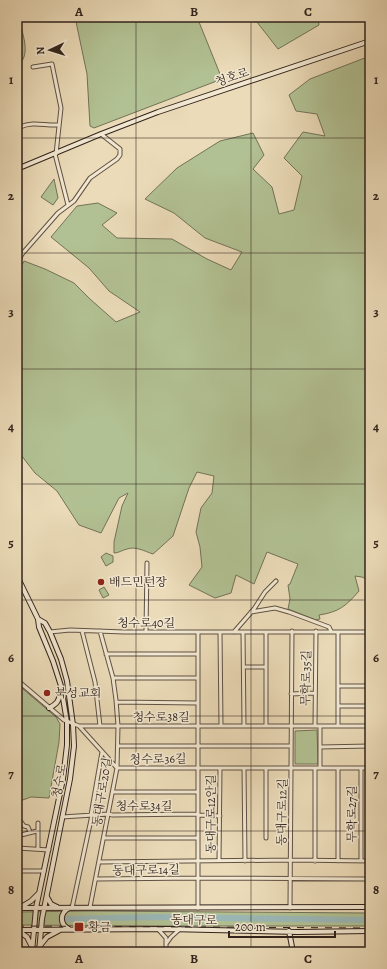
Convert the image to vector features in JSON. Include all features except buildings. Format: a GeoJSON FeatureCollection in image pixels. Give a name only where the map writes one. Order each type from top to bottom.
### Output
{"type":"FeatureCollection","features":[{"type":"Feature","properties":{"kind":"main road","name":"청호로"},"geometry":{"type":"LineString","coordinates":[[17,169],[158,112],[370,41]]}},
{"type":"Feature","properties":{"kind":"main road","name":"청수로"},"geometry":{"type":"LineString","coordinates":[[17,576],[38,619],[39,627],[53,661],[61,686],[67,722],[67,745],[63,779],[36,908],[32,950]]}},
{"type":"Feature","properties":{"kind":"main road","name":"청수로"},"geometry":{"type":"LineString","coordinates":[[38,619],[45,623],[61,659],[67,681],[74,724],[74,746],[70,779],[40,929],[39,950]]}},
{"type":"Feature","properties":{"kind":"main road"},"geometry":{"type":"LineString","coordinates":[[49,708],[59,701],[61,686]]}},
{"type":"Feature","properties":{"kind":"main road"},"geometry":{"type":"LineString","coordinates":[[17,908],[34,899],[41,889]]}},
{"type":"Feature","properties":{"kind":"main road"},"geometry":{"type":"LineString","coordinates":[[46,896],[51,904],[59,908]]}},
{"type":"Feature","properties":{"kind":"main road","name":"동대구로"},"geometry":{"type":"LineString","coordinates":[[17,908],[370,907]]}},
{"type":"Feature","properties":{"kind":"main road"},"geometry":{"type":"LineString","coordinates":[[72,908],[65,910],[62,917],[63,924],[72,929]]}},
{"type":"Feature","properties":{"kind":"main road"},"geometry":{"type":"LineString","coordinates":[[17,914],[17,924]]}},
{"type":"Feature","properties":{"kind":"main road","name":"동대구로"},"geometry":{"type":"LineString","coordinates":[[17,930],[180,929],[370,931]]}},
{"type":"Feature","properties":{"kind":"main road"},"geometry":{"type":"LineString","coordinates":[[17,930],[29,940],[32,950]]}},
{"type":"Feature","properties":{"kind":"main road"},"geometry":{"type":"LineString","coordinates":[[39,950],[40,944],[50,935],[64,930]]}},
{"type":"Feature","properties":{"kind":"main road"},"geometry":{"type":"LineString","coordinates":[[289,931],[293,952]]}},
{"type":"Feature","properties":{"kind":"street"},"geometry":{"type":"LineString","coordinates":[[33,67],[52,64],[61,108],[55,154],[68,205]]}},
{"type":"Feature","properties":{"kind":"street"},"geometry":{"type":"LineString","coordinates":[[17,117],[20,127],[17,137]]}},
{"type":"Feature","properties":{"kind":"street"},"geometry":{"type":"LineString","coordinates":[[20,127],[32,123],[50,126],[59,125]]}},
{"type":"Feature","properties":{"kind":"street"},"geometry":{"type":"LineString","coordinates":[[17,264],[22,254],[58,213],[74,201],[90,178],[117,159],[120,155],[120,148],[102,134]]}},
{"type":"Feature","properties":{"kind":"street"},"geometry":{"type":"LineString","coordinates":[[146,632],[147,563]]}},
{"type":"Feature","properties":{"kind":"street"},"geometry":{"type":"LineString","coordinates":[[234,632],[258,603],[265,592],[276,582]]}},
{"type":"Feature","properties":{"kind":"street"},"geometry":{"type":"LineString","coordinates":[[258,603],[258,606],[262,609]]}},
{"type":"Feature","properties":{"kind":"street"},"geometry":{"type":"LineString","coordinates":[[251,612],[275,608],[329,627],[331,631],[370,632]]}},
{"type":"Feature","properties":{"kind":"street","name":"청수로40길"},"geometry":{"type":"LineString","coordinates":[[50,632],[70,630],[100,632],[331,631]]}},
{"type":"Feature","properties":{"kind":"street"},"geometry":{"type":"LineString","coordinates":[[82,631],[95,682],[100,726]]}},
{"type":"Feature","properties":{"kind":"street","name":"동대구로12길"},"geometry":{"type":"LineString","coordinates":[[290,908],[292,631]]}},
{"type":"Feature","properties":{"kind":"street","name":"무학로35길"},"geometry":{"type":"LineString","coordinates":[[315,726],[316,631]]}},
{"type":"Feature","properties":{"kind":"street","name":"동대구로20길"},"geometry":{"type":"LineString","coordinates":[[90,907],[118,768],[118,726],[113,678],[100,632]]}},
{"type":"Feature","properties":{"kind":"street","name":"동대구로14길"},"geometry":{"type":"LineString","coordinates":[[198,632],[198,908]]}},
{"type":"Feature","properties":{"kind":"street"},"geometry":{"type":"LineString","coordinates":[[220,632],[221,726]]}},
{"type":"Feature","properties":{"kind":"street"},"geometry":{"type":"LineString","coordinates":[[243,632],[244,726]]}},
{"type":"Feature","properties":{"kind":"street"},"geometry":{"type":"LineString","coordinates":[[266,632],[266,726]]}},
{"type":"Feature","properties":{"kind":"street"},"geometry":{"type":"LineString","coordinates":[[338,632],[338,726]]}},
{"type":"Feature","properties":{"kind":"street"},"geometry":{"type":"LineString","coordinates":[[106,654],[198,654]]}},
{"type":"Feature","properties":{"kind":"street"},"geometry":{"type":"LineString","coordinates":[[244,667],[266,666]]}},
{"type":"Feature","properties":{"kind":"street"},"geometry":{"type":"LineString","coordinates":[[113,678],[197,678]]}},
{"type":"Feature","properties":{"kind":"street"},"geometry":{"type":"LineString","coordinates":[[17,680],[67,722]]}},
{"type":"Feature","properties":{"kind":"street"},"geometry":{"type":"LineString","coordinates":[[338,686],[370,686]]}},
{"type":"Feature","properties":{"kind":"street"},"geometry":{"type":"LineString","coordinates":[[292,694],[315,693]]}},
{"type":"Feature","properties":{"kind":"street"},"geometry":{"type":"LineString","coordinates":[[116,702],[198,703]]}},
{"type":"Feature","properties":{"kind":"street"},"geometry":{"type":"LineString","coordinates":[[338,706],[370,706]]}},
{"type":"Feature","properties":{"kind":"street","name":"청수로36길"},"geometry":{"type":"LineString","coordinates":[[67,722],[79,726],[118,768],[370,768]]}},
{"type":"Feature","properties":{"kind":"street","name":"청수로38길"},"geometry":{"type":"LineString","coordinates":[[79,726],[291,726]]}},
{"type":"Feature","properties":{"kind":"street"},"geometry":{"type":"LineString","coordinates":[[291,726],[370,726]]}},
{"type":"Feature","properties":{"kind":"street"},"geometry":{"type":"LineString","coordinates":[[320,726],[320,768]]}},
{"type":"Feature","properties":{"kind":"street"},"geometry":{"type":"LineString","coordinates":[[118,746],[291,746]]}},
{"type":"Feature","properties":{"kind":"street"},"geometry":{"type":"LineString","coordinates":[[320,747],[370,746]]}},
{"type":"Feature","properties":{"kind":"street"},"geometry":{"type":"LineString","coordinates":[[72,908],[92,815],[102,752]]}},
{"type":"Feature","properties":{"kind":"street","name":"동대구로12안길"},"geometry":{"type":"LineString","coordinates":[[220,768],[220,861]]}},
{"type":"Feature","properties":{"kind":"street"},"geometry":{"type":"LineString","coordinates":[[244,768],[245,861]]}},
{"type":"Feature","properties":{"kind":"street"},"geometry":{"type":"LineString","coordinates":[[266,768],[266,838]]}},
{"type":"Feature","properties":{"kind":"street"},"geometry":{"type":"LineString","coordinates":[[315,768],[315,860]]}},
{"type":"Feature","properties":{"kind":"street","name":"무학로27길"},"geometry":{"type":"LineString","coordinates":[[338,768],[338,861]]}},
{"type":"Feature","properties":{"kind":"street","name":"무학로27길"},"geometry":{"type":"LineString","coordinates":[[360,768],[361,861]]}},
{"type":"Feature","properties":{"kind":"street"},"geometry":{"type":"LineString","coordinates":[[113,792],[198,792]]}},
{"type":"Feature","properties":{"kind":"street","name":"청수로34길"},"geometry":{"type":"LineString","coordinates":[[62,817],[109,814],[198,815]]}},
{"type":"Feature","properties":{"kind":"street"},"geometry":{"type":"LineString","coordinates":[[198,815],[220,816]]}},
{"type":"Feature","properties":{"kind":"street"},"geometry":{"type":"LineString","coordinates":[[21,822],[24,826],[28,827],[30,832]]}},
{"type":"Feature","properties":{"kind":"street"},"geometry":{"type":"LineString","coordinates":[[38,823],[38,848]]}},
{"type":"Feature","properties":{"kind":"street"},"geometry":{"type":"LineString","coordinates":[[17,836],[37,831]]}},
{"type":"Feature","properties":{"kind":"street"},"geometry":{"type":"LineString","coordinates":[[104,838],[198,838]]}},
{"type":"Feature","properties":{"kind":"street"},"geometry":{"type":"LineString","coordinates":[[17,848],[38,848],[49,850]]}},
{"type":"Feature","properties":{"kind":"street"},"geometry":{"type":"LineString","coordinates":[[290,860],[370,861]]}},
{"type":"Feature","properties":{"kind":"street","name":"동대구로12안길"},"geometry":{"type":"LineString","coordinates":[[197,861],[290,860]]}},
{"type":"Feature","properties":{"kind":"street","name":"동대구로14길"},"geometry":{"type":"LineString","coordinates":[[99,862],[197,861]]}},
{"type":"Feature","properties":{"kind":"street"},"geometry":{"type":"LineString","coordinates":[[17,871],[44,871]]}},
{"type":"Feature","properties":{"kind":"street"},"geometry":{"type":"LineString","coordinates":[[198,878],[370,879]]}},
{"type":"Feature","properties":{"kind":"street","name":"동대구로14길"},"geometry":{"type":"LineString","coordinates":[[96,879],[198,878]]}},
{"type":"Feature","properties":{"kind":"street"},"geometry":{"type":"LineString","coordinates":[[158,929],[166,938],[166,952]]}},
{"type":"Feature","properties":{"kind":"street"},"geometry":{"type":"LineString","coordinates":[[166,944],[180,929]]}},
{"type":"Feature","properties":{"kind":"green space"},"geometry":{"type":"Polygon","coordinates":[[[17,17],[19,17],[25,43],[25,50],[22,61],[17,66],[17,17]]]}},
{"type":"Feature","properties":{"kind":"green space"},"geometry":{"type":"Polygon","coordinates":[[[75,17],[197,17],[222,79],[94,128],[90,126],[87,74],[75,17]]]}},
{"type":"Feature","properties":{"kind":"green space"},"geometry":{"type":"Polygon","coordinates":[[[253,17],[318,17],[319,25],[278,49],[253,17]]]}},
{"type":"Feature","properties":{"kind":"green space"},"geometry":{"type":"Polygon","coordinates":[[[370,56],[370,581],[362,577],[355,576],[359,591],[342,608],[319,615],[320,619],[316,620],[288,609],[290,599],[288,585],[290,584],[298,564],[267,552],[254,584],[236,575],[231,593],[215,598],[189,585],[202,567],[200,547],[196,532],[201,508],[212,493],[214,476],[197,472],[189,488],[173,536],[153,554],[134,548],[114,553],[114,542],[122,506],[128,493],[119,498],[101,533],[79,525],[57,491],[35,473],[21,455],[17,453],[17,275],[24,261],[45,269],[74,283],[116,322],[140,312],[109,291],[89,268],[51,237],[77,206],[98,203],[117,213],[102,225],[117,238],[172,239],[207,259],[231,270],[242,252],[205,238],[174,213],[145,199],[177,168],[220,141],[253,133],[264,155],[253,169],[272,187],[279,214],[294,210],[302,176],[284,158],[303,132],[325,136],[317,114],[296,111],[289,95],[310,79],[370,56]]]}},
{"type":"Feature","properties":{"kind":"green space"},"geometry":{"type":"Polygon","coordinates":[[[54,179],[58,198],[53,205],[41,197],[54,179]]]}},
{"type":"Feature","properties":{"kind":"green space"},"geometry":{"type":"Polygon","coordinates":[[[106,553],[113,556],[113,562],[106,566],[101,557],[106,553]]]}},
{"type":"Feature","properties":{"kind":"green space"},"geometry":{"type":"Polygon","coordinates":[[[104,587],[109,595],[103,598],[99,590],[104,587]]]}},
{"type":"Feature","properties":{"kind":"green space"},"geometry":{"type":"Polygon","coordinates":[[[17,684],[56,717],[60,724],[59,742],[49,798],[31,797],[17,802],[17,684]]]}},
{"type":"Feature","properties":{"kind":"green space"},"geometry":{"type":"Polygon","coordinates":[[[317,730],[318,764],[295,764],[295,731],[317,730]]]}},
{"type":"Feature","properties":{"kind":"green space"},"geometry":{"type":"Polygon","coordinates":[[[89,911],[370,913],[370,926],[17,925],[17,912],[89,911]]]}},
{"type":"Feature","properties":{"kind":"waterway"},"geometry":{"type":"LineString","coordinates":[[66,919],[154,917],[370,920]]}},
{"type":"Feature","properties":{"kind":"railway"},"geometry":{"type":"LineString","coordinates":[[17,926],[370,928]]}},
{"type":"Feature","properties":{"kind":"place","name":"배드민턴장"},"geometry":{"type":"Point","coordinates":[101,582]}},
{"type":"Feature","properties":{"kind":"place","name":"북성교회"},"geometry":{"type":"Point","coordinates":[47,693]}},
{"type":"Feature","properties":{"kind":"place","name":"황금"},"geometry":{"type":"Point","coordinates":[79,927]}}]}
